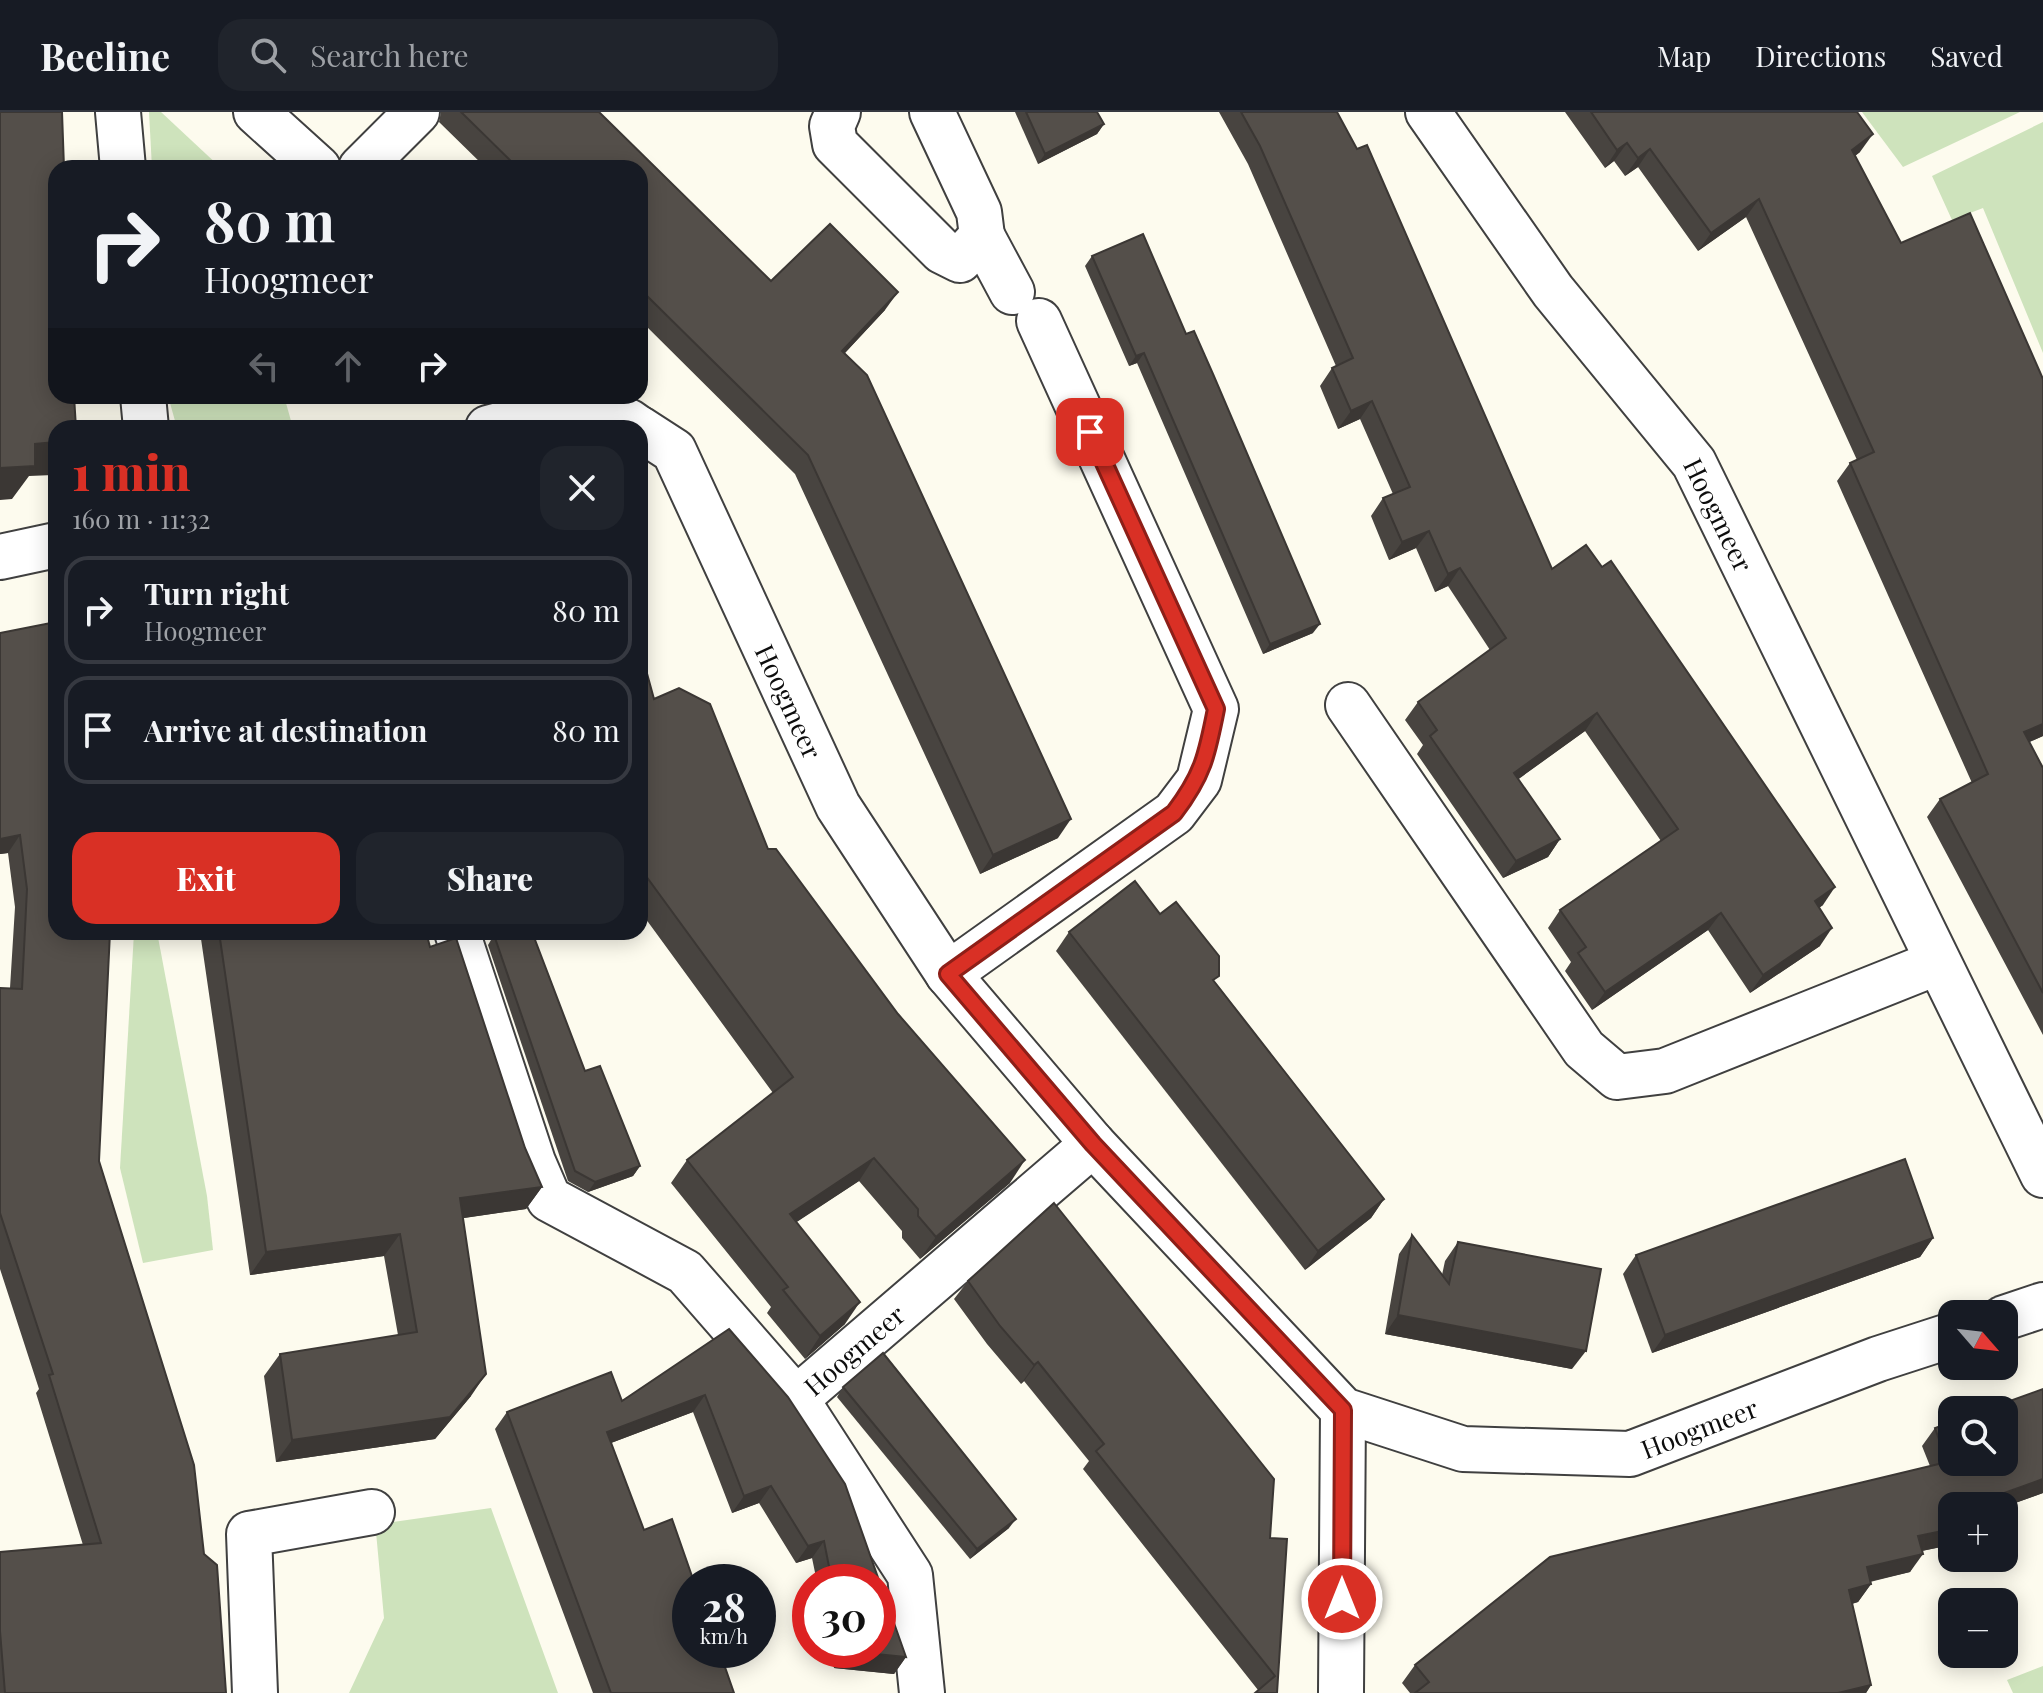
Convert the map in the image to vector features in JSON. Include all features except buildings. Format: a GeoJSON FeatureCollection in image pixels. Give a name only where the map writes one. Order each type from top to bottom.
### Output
{"type":"FeatureCollection","features":[{"type":"Feature","properties":{"kind":"street"},"geometry":{"type":"LineString","coordinates":[[118,112],[122,160]]}},
{"type":"Feature","properties":{"kind":"street"},"geometry":{"type":"LineString","coordinates":[[256,112],[309,160]]}},
{"type":"Feature","properties":{"kind":"street"},"geometry":{"type":"LineString","coordinates":[[369,160],[417,112]]}},
{"type":"Feature","properties":{"kind":"street"},"geometry":{"type":"LineString","coordinates":[[838,112],[832,126],[835,144],[942,251],[960,260],[982,236]]}},
{"type":"Feature","properties":{"kind":"street"},"geometry":{"type":"LineString","coordinates":[[932,112],[979,212],[982,236],[1026,307],[1216,709],[1199,780],[1174,813],[948,974]]}},
{"type":"Feature","properties":{"kind":"street","name":"Hoogmeer"},"geometry":{"type":"LineString","coordinates":[[1428,112],[1553,291],[1694,463],[1936,963],[2043,1175]]}},
{"type":"Feature","properties":{"kind":"street","name":"Hoogmeer"},"geometry":{"type":"LineString","coordinates":[[517,420],[550,411],[620,420]]}},
{"type":"Feature","properties":{"kind":"street","name":"Hoogmeer"},"geometry":{"type":"LineString","coordinates":[[648,435],[674,451],[838,806],[948,974],[1093,1144],[1343,1410],[1463,1449],[1630,1454],[1878,1359],[1938,1340]]}},
{"type":"Feature","properties":{"kind":"street"},"geometry":{"type":"LineString","coordinates":[[0,557],[48,547]]}},
{"type":"Feature","properties":{"kind":"street"},"geometry":{"type":"LineString","coordinates":[[1348,705],[1584,1049],[1617,1077],[1665,1071],[1936,963]]}},
{"type":"Feature","properties":{"kind":"street","name":"Hoogmeer"},"geometry":{"type":"LineString","coordinates":[[460,940],[533,1162],[549,1199],[685,1272],[796,1399],[910,1575],[922,1693]]}},
{"type":"Feature","properties":{"kind":"street","name":"Hoogmeer"},"geometry":{"type":"LineString","coordinates":[[796,1399],[1093,1144]]}},
{"type":"Feature","properties":{"kind":"street"},"geometry":{"type":"LineString","coordinates":[[2018,1313],[2043,1305]]}},
{"type":"Feature","properties":{"kind":"street"},"geometry":{"type":"LineString","coordinates":[[1341,1693],[1343,1410]]}},
{"type":"Feature","properties":{"kind":"street"},"geometry":{"type":"LineString","coordinates":[[255,1693],[249,1534],[372,1512]]}},
{"type":"Feature","properties":{"kind":"green space"},"geometry":{"type":"Polygon","coordinates":[[[149,112],[161,112],[212,160],[152,160],[149,112]]]}},
{"type":"Feature","properties":{"kind":"green space"},"geometry":{"type":"Polygon","coordinates":[[[1862,112],[2020,112],[1903,167],[1862,112]]]}},
{"type":"Feature","properties":{"kind":"green space"},"geometry":{"type":"Polygon","coordinates":[[[2043,122],[2043,353],[1983,208],[1952,220],[1932,176],[2043,122]]]}},
{"type":"Feature","properties":{"kind":"green space"},"geometry":{"type":"Polygon","coordinates":[[[170,404],[286,404],[291,420],[175,420],[170,404]]]}},
{"type":"Feature","properties":{"kind":"green space"},"geometry":{"type":"Polygon","coordinates":[[[134,940],[159,940],[207,1196],[213,1250],[143,1263],[120,1168],[134,940]]]}},
{"type":"Feature","properties":{"kind":"green space"},"geometry":{"type":"Polygon","coordinates":[[[491,1508],[558,1693],[349,1693],[384,1618],[376,1532],[379,1524],[491,1508]]]}},
{"type":"Feature","properties":{"kind":"green space"},"geometry":{"type":"Polygon","coordinates":[[[2043,1666],[2043,1693],[2013,1693],[2007,1680],[2043,1666]]]}},
{"type":"Feature","properties":{"kind":"route"},"geometry":{"type":"LineString","coordinates":[[1090,432],[1216,709],[1209,747],[1199,780],[1174,813],[948,974],[1093,1144],[1343,1410],[1342,1599]]}}]}
